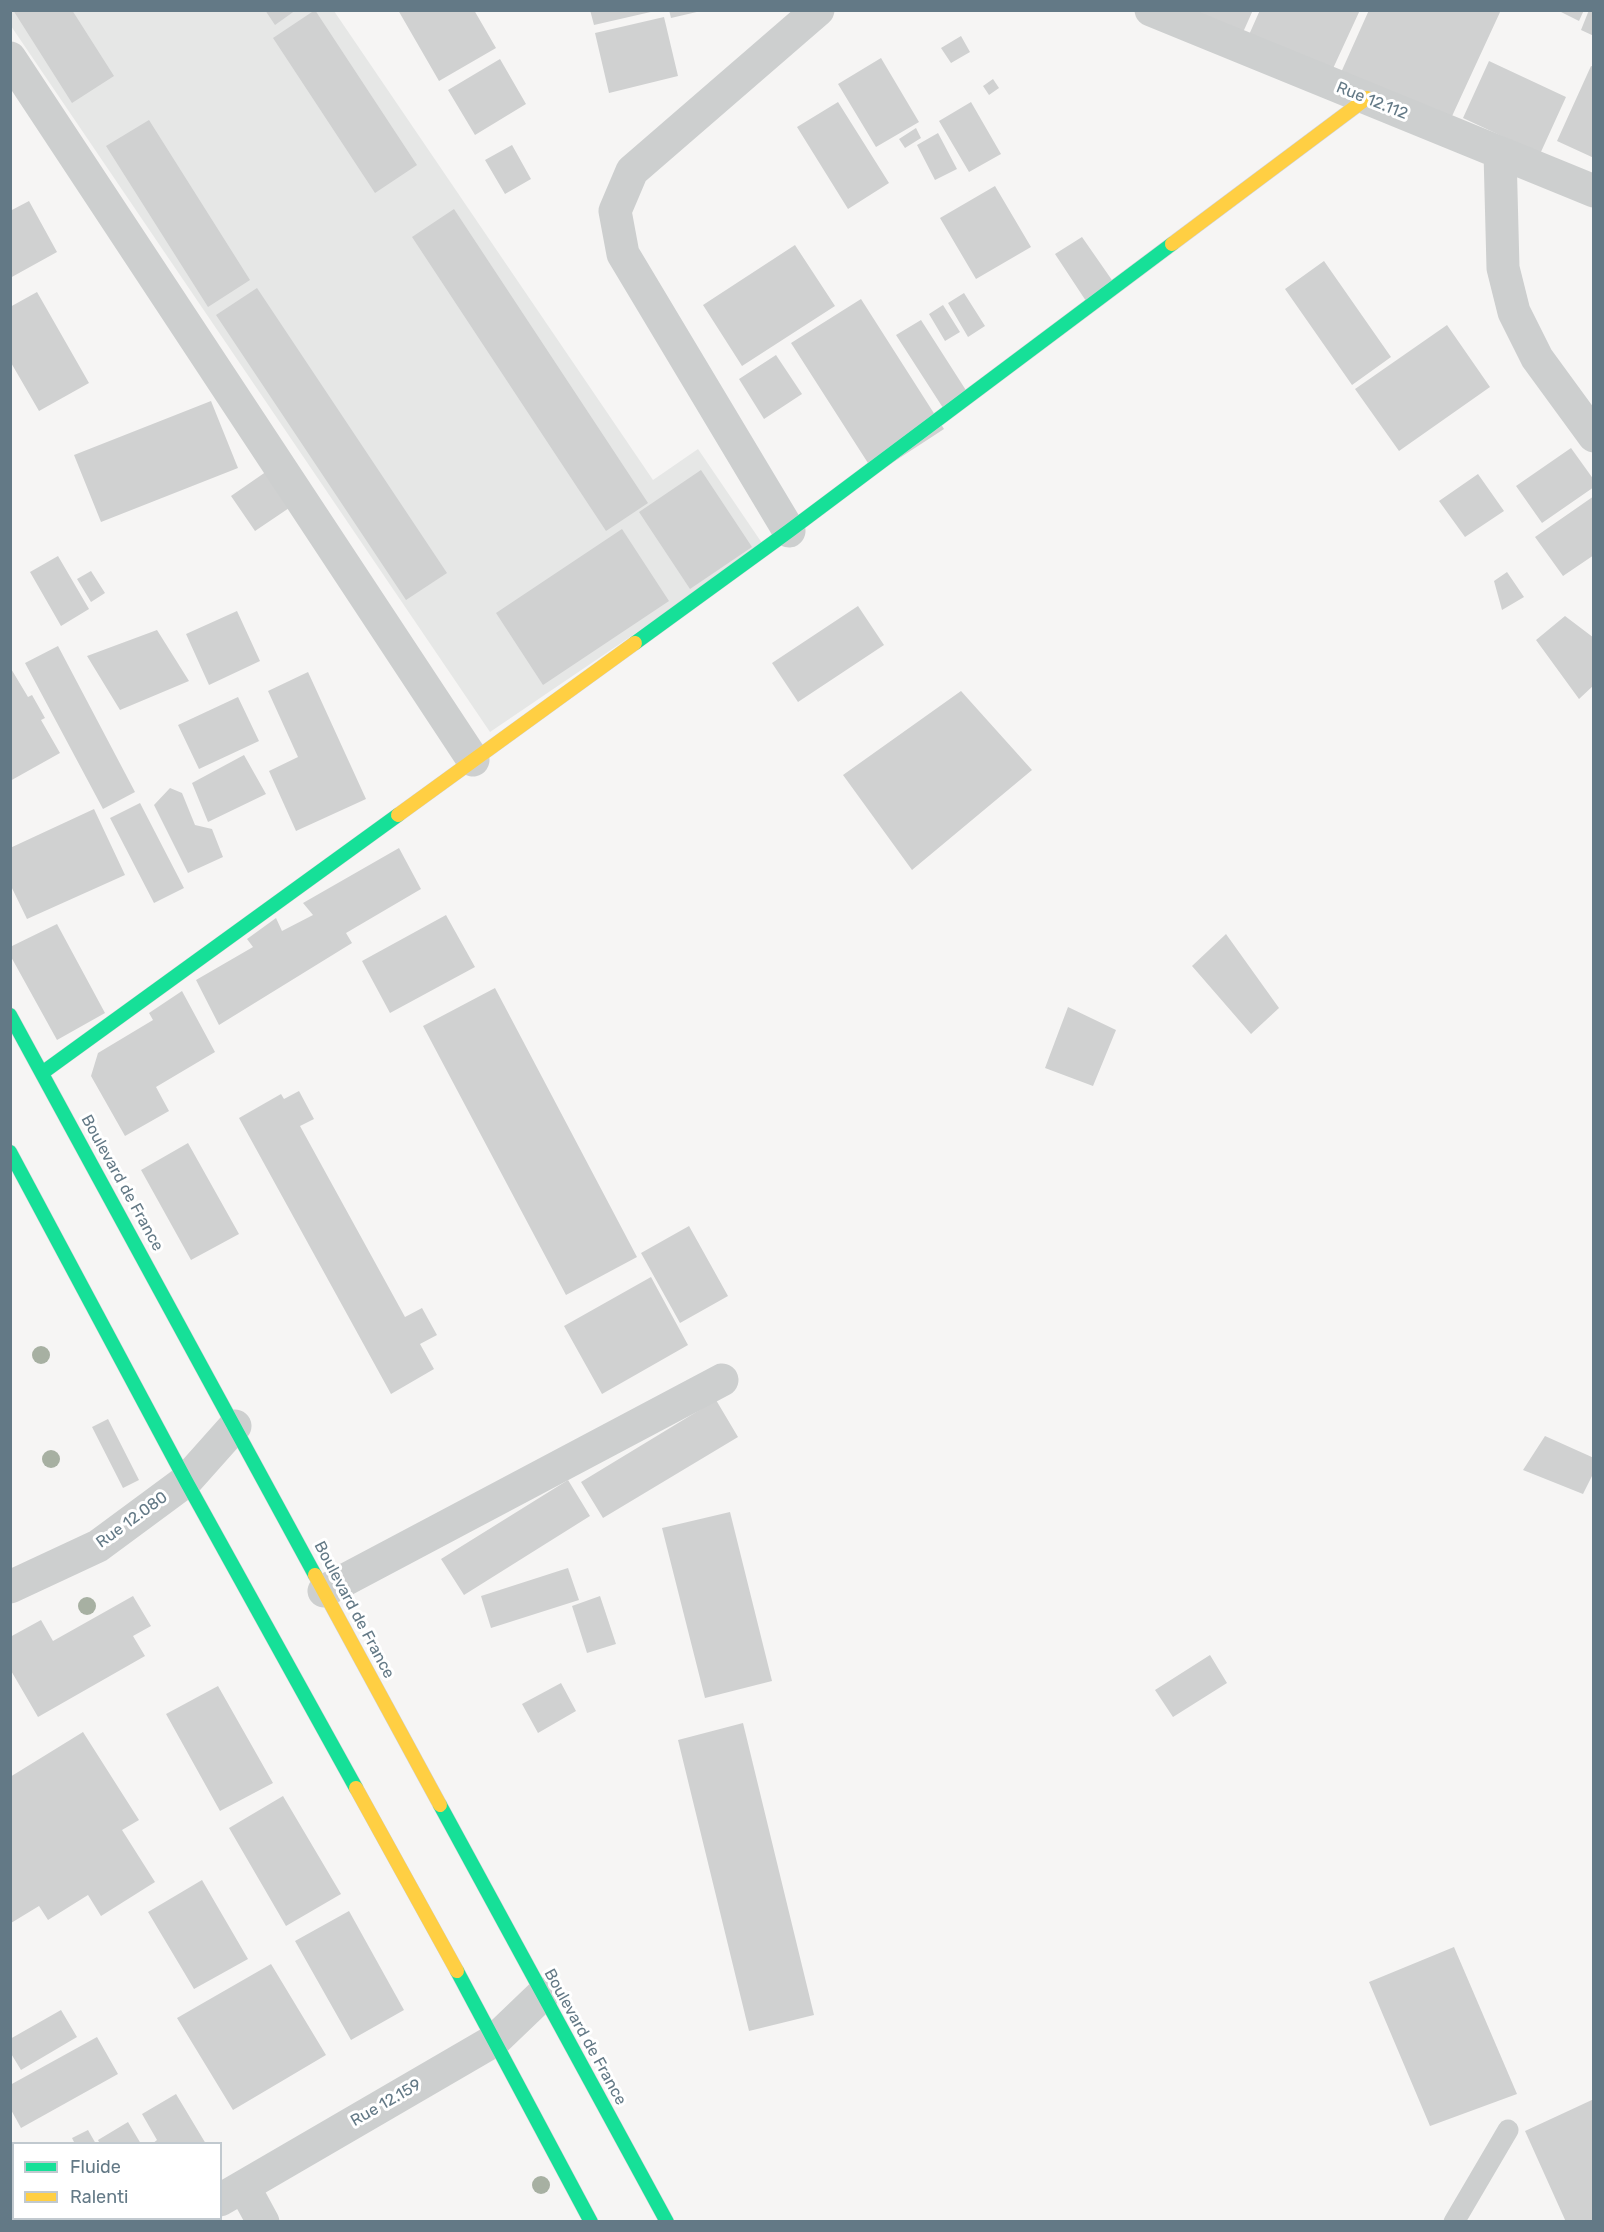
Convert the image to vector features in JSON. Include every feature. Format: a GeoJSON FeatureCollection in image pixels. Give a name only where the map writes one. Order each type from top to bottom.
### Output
{"type":"FeatureCollection","features":[{"type":"Feature","properties":{"kind":"street"},"geometry":{"type":"LineString","coordinates":[[789,531],[623,254],[615,211],[632,171],[818,10]]}},
{"type":"Feature","properties":{"kind":"street","name":"Rue 12.112"},"geometry":{"type":"LineString","coordinates":[[1151,10],[1593,191]]}},
{"type":"Feature","properties":{"kind":"street"},"geometry":{"type":"LineString","coordinates":[[10,58],[473,760]]}},
{"type":"Feature","properties":{"kind":"street"},"geometry":{"type":"LineString","coordinates":[[42,1072],[789,531],[1367,98]]}},
{"type":"Feature","properties":{"kind":"street"},"geometry":{"type":"LineString","coordinates":[[1500,153],[1503,268],[1514,312],[1537,358],[1593,436]]}},
{"type":"Feature","properties":{"kind":"street","name":"Boulevard de France"},"geometry":{"type":"LineString","coordinates":[[10,1015],[667,2222]]}},
{"type":"Feature","properties":{"kind":"street"},"geometry":{"type":"LineString","coordinates":[[10,1152],[186,1481],[495,2040],[591,2222]]}},
{"type":"Feature","properties":{"kind":"street"},"geometry":{"type":"LineString","coordinates":[[324,1591],[722,1380]]}},
{"type":"Feature","properties":{"kind":"street","name":"Rue 12.080"},"geometry":{"type":"LineString","coordinates":[[10,1587],[98,1546],[186,1481],[235,1426]]}},
{"type":"Feature","properties":{"kind":"street","name":"Rue 12.159"},"geometry":{"type":"LineString","coordinates":[[232,2194],[495,2040],[543,1994]]}},
{"type":"Feature","properties":{"kind":"street"},"geometry":{"type":"LineString","coordinates":[[232,2194],[263,2222]]}},
{"type":"Feature","properties":{"kind":"lane"},"geometry":{"type":"LineString","coordinates":[[1454,2222],[1508,2130]]}},
{"type":"Feature","properties":{"kind":"shaded area"},"geometry":{"type":"Polygon","coordinates":[[[10,11],[334,11],[653,480],[698,449],[764,546],[490,732],[11,26],[10,11]]]}},
{"type":"Feature","properties":{"kind":"building"},"geometry":{"type":"Polygon","coordinates":[[[13,10],[72,10],[114,76],[72,103],[13,10]]]}},
{"type":"Feature","properties":{"kind":"building"},"geometry":{"type":"Polygon","coordinates":[[[265,10],[296,10],[275,25],[265,10]]]}},
{"type":"Feature","properties":{"kind":"building"},"geometry":{"type":"Polygon","coordinates":[[[315,10],[417,165],[375,193],[273,38],[315,10]]]}},
{"type":"Feature","properties":{"kind":"building"},"geometry":{"type":"Polygon","coordinates":[[[398,10],[474,10],[496,48],[439,81],[398,10]]]}},
{"type":"Feature","properties":{"kind":"building"},"geometry":{"type":"Polygon","coordinates":[[[590,10],[655,10],[655,11],[594,25],[590,10]]]}},
{"type":"Feature","properties":{"kind":"building"},"geometry":{"type":"Polygon","coordinates":[[[669,10],[701,10],[701,11],[671,18],[669,10]]]}},
{"type":"Feature","properties":{"kind":"building"},"geometry":{"type":"Polygon","coordinates":[[[1188,10],[1253,10],[1240,39],[1188,10]]]}},
{"type":"Feature","properties":{"kind":"building"},"geometry":{"type":"Polygon","coordinates":[[[1260,10],[1360,10],[1330,75],[1248,37],[1260,10]]]}},
{"type":"Feature","properties":{"kind":"building"},"geometry":{"type":"Polygon","coordinates":[[[1369,10],[1501,10],[1447,127],[1339,77],[1369,10]]]}},
{"type":"Feature","properties":{"kind":"building"},"geometry":{"type":"Polygon","coordinates":[[[1557,10],[1584,10],[1579,21],[1557,10]]]}},
{"type":"Feature","properties":{"kind":"building"},"geometry":{"type":"Polygon","coordinates":[[[1589,10],[1594,10],[1594,36],[1581,30],[1589,10]]]}},
{"type":"Feature","properties":{"kind":"building"},"geometry":{"type":"Polygon","coordinates":[[[664,17],[678,76],[609,93],[595,33],[664,17]]]}},
{"type":"Feature","properties":{"kind":"building"},"geometry":{"type":"Polygon","coordinates":[[[961,36],[970,52],[951,63],[941,48],[961,36]]]}},
{"type":"Feature","properties":{"kind":"building"},"geometry":{"type":"Polygon","coordinates":[[[881,58],[919,122],[876,147],[838,84],[881,58]]]}},
{"type":"Feature","properties":{"kind":"building"},"geometry":{"type":"Polygon","coordinates":[[[500,59],[526,104],[475,135],[448,90],[500,59]]]}},
{"type":"Feature","properties":{"kind":"building"},"geometry":{"type":"Polygon","coordinates":[[[1489,61],[1566,97],[1540,154],[1463,118],[1489,61]]]}},
{"type":"Feature","properties":{"kind":"building"},"geometry":{"type":"Polygon","coordinates":[[[1591,66],[1594,67],[1594,158],[1557,141],[1591,66]]]}},
{"type":"Feature","properties":{"kind":"building"},"geometry":{"type":"Polygon","coordinates":[[[993,79],[999,88],[989,95],[983,86],[993,79]]]}},
{"type":"Feature","properties":{"kind":"building"},"geometry":{"type":"Polygon","coordinates":[[[838,102],[889,183],[848,209],[797,127],[838,102]]]}},
{"type":"Feature","properties":{"kind":"building"},"geometry":{"type":"Polygon","coordinates":[[[971,102],[1001,154],[969,172],[939,121],[971,102]]]}},
{"type":"Feature","properties":{"kind":"building"},"geometry":{"type":"Polygon","coordinates":[[[149,120],[250,280],[208,307],[106,146],[149,120]]]}},
{"type":"Feature","properties":{"kind":"building"},"geometry":{"type":"Polygon","coordinates":[[[916,128],[921,138],[905,148],[899,139],[916,128]]]}},
{"type":"Feature","properties":{"kind":"building"},"geometry":{"type":"Polygon","coordinates":[[[938,133],[957,169],[935,180],[917,145],[938,133]]]}},
{"type":"Feature","properties":{"kind":"building"},"geometry":{"type":"Polygon","coordinates":[[[512,145],[531,179],[505,194],[485,160],[512,145]]]}},
{"type":"Feature","properties":{"kind":"building"},"geometry":{"type":"Polygon","coordinates":[[[995,186],[1031,247],[976,279],[940,218],[995,186]]]}},
{"type":"Feature","properties":{"kind":"building"},"geometry":{"type":"Polygon","coordinates":[[[29,201],[57,252],[10,278],[10,211],[29,201]]]}},
{"type":"Feature","properties":{"kind":"building"},"geometry":{"type":"Polygon","coordinates":[[[454,209],[648,503],[606,531],[412,237],[454,209]]]}},
{"type":"Feature","properties":{"kind":"building"},"geometry":{"type":"Polygon","coordinates":[[[1082,237],[1114,283],[1086,301],[1055,254],[1082,237]]]}},
{"type":"Feature","properties":{"kind":"building"},"geometry":{"type":"Polygon","coordinates":[[[795,245],[835,306],[742,366],[703,305],[795,245]]]}},
{"type":"Feature","properties":{"kind":"building"},"geometry":{"type":"Polygon","coordinates":[[[1324,261],[1391,357],[1352,385],[1285,289],[1324,261]]]}},
{"type":"Feature","properties":{"kind":"building"},"geometry":{"type":"Polygon","coordinates":[[[257,288],[447,573],[406,600],[216,315],[257,288]]]}},
{"type":"Feature","properties":{"kind":"building"},"geometry":{"type":"Polygon","coordinates":[[[37,292],[89,383],[39,411],[10,361],[10,307],[37,292]]]}},
{"type":"Feature","properties":{"kind":"building"},"geometry":{"type":"Polygon","coordinates":[[[964,293],[985,326],[968,337],[948,303],[964,293]]]}},
{"type":"Feature","properties":{"kind":"building"},"geometry":{"type":"Polygon","coordinates":[[[861,299],[944,429],[875,474],[791,343],[861,299]]]}},
{"type":"Feature","properties":{"kind":"building"},"geometry":{"type":"Polygon","coordinates":[[[943,305],[960,332],[945,341],[929,314],[943,305]]]}},
{"type":"Feature","properties":{"kind":"building"},"geometry":{"type":"Polygon","coordinates":[[[921,320],[969,395],[945,411],[896,335],[921,320]]]}},
{"type":"Feature","properties":{"kind":"building"},"geometry":{"type":"Polygon","coordinates":[[[1447,325],[1490,387],[1399,451],[1355,389],[1447,325]]]}},
{"type":"Feature","properties":{"kind":"building"},"geometry":{"type":"Polygon","coordinates":[[[776,355],[802,394],[764,419],[739,379],[776,355]]]}},
{"type":"Feature","properties":{"kind":"building"},"geometry":{"type":"Polygon","coordinates":[[[211,401],[238,468],[101,522],[74,455],[211,401]]]}},
{"type":"Feature","properties":{"kind":"building"},"geometry":{"type":"Polygon","coordinates":[[[1571,448],[1594,480],[1594,487],[1542,523],[1516,486],[1571,448]]]}},
{"type":"Feature","properties":{"kind":"building"},"geometry":{"type":"Polygon","coordinates":[[[270,469],[295,504],[255,531],[231,496],[270,469]]]}},
{"type":"Feature","properties":{"kind":"building"},"geometry":{"type":"Polygon","coordinates":[[[701,470],[752,547],[690,589],[639,512],[701,470]]]}},
{"type":"Feature","properties":{"kind":"building"},"geometry":{"type":"Polygon","coordinates":[[[1478,474],[1504,511],[1465,537],[1439,501],[1478,474]]]}},
{"type":"Feature","properties":{"kind":"building"},"geometry":{"type":"Polygon","coordinates":[[[1594,496],[1594,555],[1563,576],[1535,537],[1594,496]]]}},
{"type":"Feature","properties":{"kind":"building"},"geometry":{"type":"Polygon","coordinates":[[[622,529],[669,601],[543,685],[496,613],[622,529]]]}},
{"type":"Feature","properties":{"kind":"building"},"geometry":{"type":"Polygon","coordinates":[[[58,556],[89,609],[61,626],[30,572],[58,556]]]}},
{"type":"Feature","properties":{"kind":"building"},"geometry":{"type":"Polygon","coordinates":[[[91,571],[105,593],[91,602],[77,579],[91,571]]]}},
{"type":"Feature","properties":{"kind":"building"},"geometry":{"type":"Polygon","coordinates":[[[1507,572],[1524,597],[1502,610],[1494,581],[1507,572]]]}},
{"type":"Feature","properties":{"kind":"building"},"geometry":{"type":"Polygon","coordinates":[[[858,606],[884,645],[798,702],[772,663],[858,606]]]}},
{"type":"Feature","properties":{"kind":"building"},"geometry":{"type":"Polygon","coordinates":[[[237,611],[260,661],[209,685],[186,634],[237,611]]]}},
{"type":"Feature","properties":{"kind":"building"},"geometry":{"type":"Polygon","coordinates":[[[1565,616],[1594,638],[1594,685],[1579,699],[1536,640],[1565,616]]]}},
{"type":"Feature","properties":{"kind":"building"},"geometry":{"type":"Polygon","coordinates":[[[157,630],[189,681],[120,710],[87,656],[157,630]]]}},
{"type":"Feature","properties":{"kind":"building"},"geometry":{"type":"Polygon","coordinates":[[[58,646],[135,792],[103,809],[25,663],[58,646]]]}},
{"type":"Feature","properties":{"kind":"building"},"geometry":{"type":"Polygon","coordinates":[[[10,667],[28,697],[32,695],[45,718],[41,720],[60,753],[10,781],[10,667]]]}},
{"type":"Feature","properties":{"kind":"building"},"geometry":{"type":"Polygon","coordinates":[[[308,672],[366,799],[296,831],[269,771],[298,757],[268,691],[308,672]]]}},
{"type":"Feature","properties":{"kind":"building"},"geometry":{"type":"Polygon","coordinates":[[[961,691],[1032,770],[912,870],[843,775],[961,691]]]}},
{"type":"Feature","properties":{"kind":"building"},"geometry":{"type":"Polygon","coordinates":[[[238,697],[259,741],[199,769],[178,725],[238,697]]]}},
{"type":"Feature","properties":{"kind":"building"},"geometry":{"type":"Polygon","coordinates":[[[244,755],[266,794],[208,822],[192,783],[244,755]]]}},
{"type":"Feature","properties":{"kind":"building"},"geometry":{"type":"Polygon","coordinates":[[[170,788],[182,793],[195,825],[212,829],[223,857],[188,873],[154,805],[170,788]]]}},
{"type":"Feature","properties":{"kind":"building"},"geometry":{"type":"Polygon","coordinates":[[[140,803],[184,888],[154,903],[110,818],[140,803]]]}},
{"type":"Feature","properties":{"kind":"building"},"geometry":{"type":"Polygon","coordinates":[[[94,809],[125,875],[27,919],[10,884],[10,848],[94,809]]]}},
{"type":"Feature","properties":{"kind":"building"},"geometry":{"type":"Polygon","coordinates":[[[399,848],[421,889],[346,933],[352,943],[219,1025],[196,980],[253,947],[247,939],[276,918],[282,931],[313,915],[303,903],[399,848]]]}},
{"type":"Feature","properties":{"kind":"building"},"geometry":{"type":"Polygon","coordinates":[[[446,915],[475,967],[390,1013],[362,961],[446,915]]]}},
{"type":"Feature","properties":{"kind":"building"},"geometry":{"type":"Polygon","coordinates":[[[57,924],[105,1013],[57,1040],[10,955],[10,947],[57,924]]]}},
{"type":"Feature","properties":{"kind":"building"},"geometry":{"type":"Polygon","coordinates":[[[1226,934],[1279,1008],[1251,1034],[1192,966],[1226,934]]]}},
{"type":"Feature","properties":{"kind":"building"},"geometry":{"type":"Polygon","coordinates":[[[495,988],[637,1257],[566,1295],[423,1026],[495,988]]]}},
{"type":"Feature","properties":{"kind":"building"},"geometry":{"type":"Polygon","coordinates":[[[182,991],[215,1052],[156,1087],[169,1111],[125,1136],[91,1076],[98,1053],[153,1020],[149,1013],[182,991]]]}},
{"type":"Feature","properties":{"kind":"building"},"geometry":{"type":"Polygon","coordinates":[[[1068,1007],[1116,1030],[1093,1086],[1045,1068],[1068,1007]]]}},
{"type":"Feature","properties":{"kind":"building"},"geometry":{"type":"Polygon","coordinates":[[[299,1091],[314,1119],[300,1126],[405,1317],[422,1308],[437,1335],[420,1344],[434,1369],[391,1394],[239,1118],[281,1094],[284,1099],[299,1091]]]}},
{"type":"Feature","properties":{"kind":"building"},"geometry":{"type":"Polygon","coordinates":[[[188,1143],[239,1234],[191,1260],[141,1170],[188,1143]]]}},
{"type":"Feature","properties":{"kind":"building"},"geometry":{"type":"Polygon","coordinates":[[[689,1226],[728,1296],[680,1323],[641,1253],[689,1226]]]}},
{"type":"Feature","properties":{"kind":"building"},"geometry":{"type":"Polygon","coordinates":[[[651,1277],[688,1345],[602,1394],[564,1326],[651,1277]]]}},
{"type":"Feature","properties":{"kind":"building"},"geometry":{"type":"Polygon","coordinates":[[[716,1400],[738,1437],[603,1518],[581,1482],[716,1400]]]}},
{"type":"Feature","properties":{"kind":"building"},"geometry":{"type":"Polygon","coordinates":[[[108,1419],[139,1480],[123,1488],[92,1427],[108,1419]]]}},
{"type":"Feature","properties":{"kind":"building"},"geometry":{"type":"Polygon","coordinates":[[[1545,1436],[1594,1458],[1594,1472],[1583,1494],[1523,1470],[1545,1436]]]}},
{"type":"Feature","properties":{"kind":"building"},"geometry":{"type":"Polygon","coordinates":[[[568,1480],[590,1516],[464,1595],[441,1559],[568,1480]]]}},
{"type":"Feature","properties":{"kind":"building"},"geometry":{"type":"Polygon","coordinates":[[[730,1512],[772,1681],[705,1698],[662,1528],[730,1512]]]}},
{"type":"Feature","properties":{"kind":"building"},"geometry":{"type":"Polygon","coordinates":[[[568,1568],[579,1600],[491,1628],[481,1596],[568,1568]]]}},
{"type":"Feature","properties":{"kind":"building"},"geometry":{"type":"Polygon","coordinates":[[[133,1596],[151,1626],[133,1636],[145,1656],[38,1717],[10,1669],[10,1637],[41,1620],[53,1641],[133,1596]]]}},
{"type":"Feature","properties":{"kind":"building"},"geometry":{"type":"Polygon","coordinates":[[[600,1596],[616,1644],[587,1653],[572,1606],[600,1596]]]}},
{"type":"Feature","properties":{"kind":"building"},"geometry":{"type":"Polygon","coordinates":[[[1210,1655],[1227,1683],[1173,1717],[1155,1690],[1210,1655]]]}},
{"type":"Feature","properties":{"kind":"building"},"geometry":{"type":"Polygon","coordinates":[[[561,1683],[576,1711],[538,1733],[522,1704],[561,1683]]]}},
{"type":"Feature","properties":{"kind":"building"},"geometry":{"type":"Polygon","coordinates":[[[218,1686],[273,1783],[220,1811],[166,1714],[218,1686]]]}},
{"type":"Feature","properties":{"kind":"building"},"geometry":{"type":"Polygon","coordinates":[[[743,1723],[814,2015],[749,2031],[678,1740],[743,1723]]]}},
{"type":"Feature","properties":{"kind":"building"},"geometry":{"type":"Polygon","coordinates":[[[83,1732],[139,1820],[122,1830],[155,1882],[101,1916],[88,1895],[48,1920],[39,1906],[11,1923],[10,1777],[83,1732]]]}},
{"type":"Feature","properties":{"kind":"building"},"geometry":{"type":"Polygon","coordinates":[[[283,1796],[341,1894],[286,1926],[229,1828],[283,1796]]]}},
{"type":"Feature","properties":{"kind":"building"},"geometry":{"type":"Polygon","coordinates":[[[202,1880],[248,1959],[194,1989],[148,1912],[202,1880]]]}},
{"type":"Feature","properties":{"kind":"building"},"geometry":{"type":"Polygon","coordinates":[[[349,1911],[404,2010],[351,2040],[295,1941],[349,1911]]]}},
{"type":"Feature","properties":{"kind":"building"},"geometry":{"type":"Polygon","coordinates":[[[1454,1947],[1517,2094],[1430,2126],[1369,1982],[1454,1947]]]}},
{"type":"Feature","properties":{"kind":"building"},"geometry":{"type":"Polygon","coordinates":[[[271,1964],[326,2055],[233,2110],[177,2018],[271,1964]]]}},
{"type":"Feature","properties":{"kind":"building"},"geometry":{"type":"Polygon","coordinates":[[[61,2010],[77,2037],[21,2070],[10,2052],[10,2039],[61,2010]]]}},
{"type":"Feature","properties":{"kind":"building"},"geometry":{"type":"Polygon","coordinates":[[[97,2037],[118,2074],[21,2128],[10,2108],[10,2085],[97,2037]]]}},
{"type":"Feature","properties":{"kind":"building"},"geometry":{"type":"Polygon","coordinates":[[[176,2094],[205,2142],[154,2142],[157,2140],[142,2114],[176,2094]]]}},
{"type":"Feature","properties":{"kind":"building"},"geometry":{"type":"Polygon","coordinates":[[[1594,2099],[1594,2222],[1566,2222],[1525,2131],[1594,2099]]]}},
{"type":"Feature","properties":{"kind":"building"},"geometry":{"type":"Polygon","coordinates":[[[128,2122],[140,2142],[99,2142],[98,2140],[128,2122]]]}},
{"type":"Feature","properties":{"kind":"building"},"geometry":{"type":"Polygon","coordinates":[[[88,2130],[95,2142],[74,2142],[72,2138],[88,2130]]]}},
{"type":"Feature","properties":{"kind":"traffic: fast"},"geometry":{"type":"LineString","coordinates":[[635,643],[789,531],[1172,244]]}},
{"type":"Feature","properties":{"kind":"traffic: fast"},"geometry":{"type":"LineString","coordinates":[[42,1073],[398,815]]}},
{"type":"Feature","properties":{"kind":"traffic: fast"},"geometry":{"type":"LineString","coordinates":[[10,1015],[315,1575]]}},
{"type":"Feature","properties":{"kind":"traffic: fast"},"geometry":{"type":"LineString","coordinates":[[10,1152],[186,1481],[356,1788]]}},
{"type":"Feature","properties":{"kind":"traffic: fast"},"geometry":{"type":"LineString","coordinates":[[440,1805],[667,2222]]}},
{"type":"Feature","properties":{"kind":"traffic: fast"},"geometry":{"type":"LineString","coordinates":[[457,1971],[591,2222]]}},
{"type":"Feature","properties":{"kind":"traffic: slow"},"geometry":{"type":"LineString","coordinates":[[1172,244],[1367,98]]}},
{"type":"Feature","properties":{"kind":"traffic: slow"},"geometry":{"type":"LineString","coordinates":[[398,815],[635,643]]}},
{"type":"Feature","properties":{"kind":"traffic: slow"},"geometry":{"type":"LineString","coordinates":[[315,1575],[440,1805]]}},
{"type":"Feature","properties":{"kind":"traffic: slow"},"geometry":{"type":"LineString","coordinates":[[356,1788],[457,1971]]}}]}
